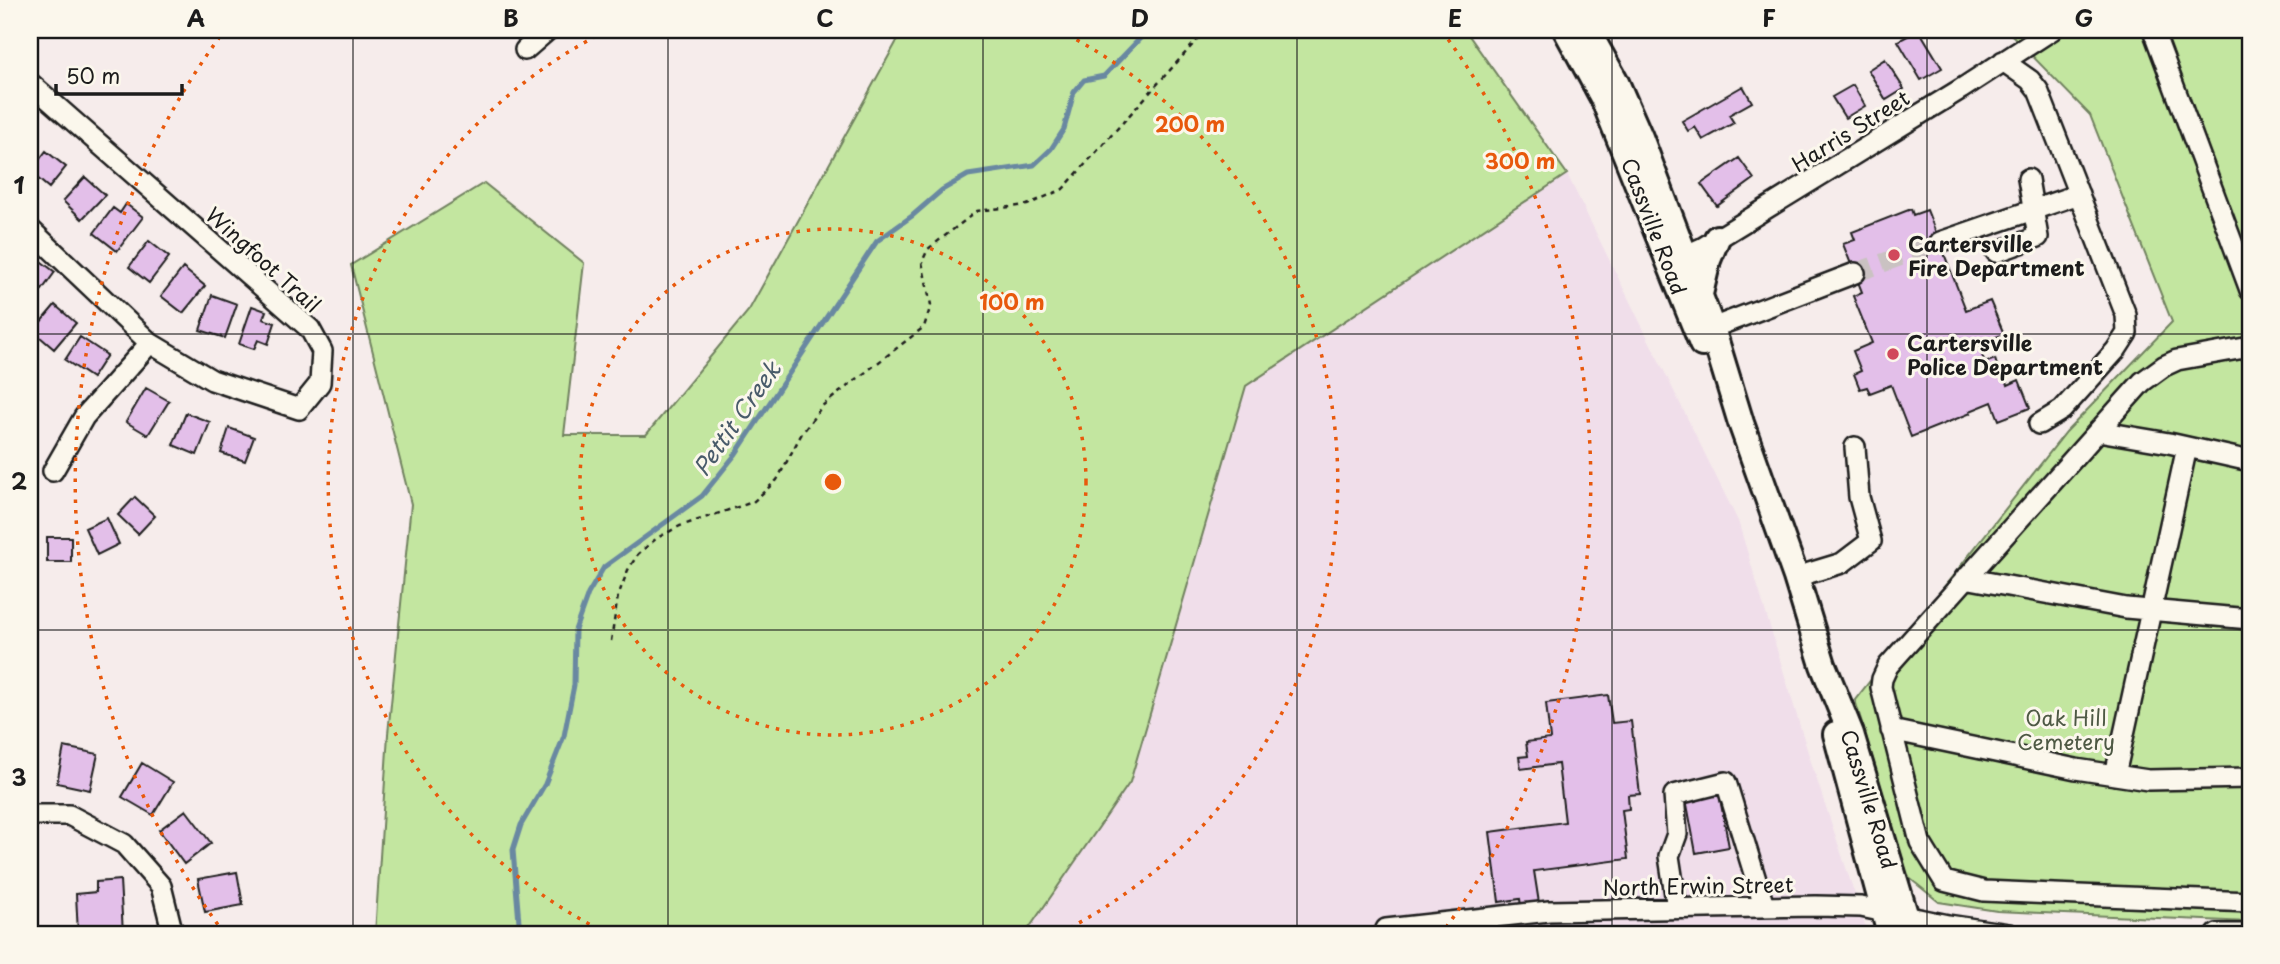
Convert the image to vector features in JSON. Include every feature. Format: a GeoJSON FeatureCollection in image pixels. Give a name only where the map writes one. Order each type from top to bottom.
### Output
{"type":"FeatureCollection","features":[{"type":"Feature","properties":{"kind":"main road","name":"Cassville Road"},"geometry":{"type":"LineString","coordinates":[[1566,30],[1603,98],[1678,259],[1700,294],[1713,328],[1741,423],[1797,577],[1823,665],[1851,734],[1898,924]]}},
{"type":"Feature","properties":{"kind":"main road","name":"Cassville Road"},"geometry":{"type":"LineString","coordinates":[[1587,30],[1615,80],[1678,259],[1698,335],[1741,423]]}},
{"type":"Feature","properties":{"kind":"main road"},"geometry":{"type":"LineString","coordinates":[[1700,294],[1708,260],[1717,238]]}},
{"type":"Feature","properties":{"kind":"street"},"geometry":{"type":"LineString","coordinates":[[525,50],[548,30]]}},
{"type":"Feature","properties":{"kind":"street","name":"Harris Street"},"geometry":{"type":"LineString","coordinates":[[1678,259],[1717,238],[2052,30]]}},
{"type":"Feature","properties":{"kind":"street"},"geometry":{"type":"LineString","coordinates":[[2153,30],[2250,290]]}},
{"type":"Feature","properties":{"kind":"street"},"geometry":{"type":"LineString","coordinates":[[2003,61],[2030,80],[2038,90],[2126,315],[2127,333],[2116,350],[2063,410],[2039,424]]}},
{"type":"Feature","properties":{"kind":"street","name":"Wingfoot Trail"},"geometry":{"type":"LineString","coordinates":[[30,83],[310,329],[322,351],[320,383],[299,409],[212,380],[150,343],[30,229]]}},
{"type":"Feature","properties":{"kind":"street"},"geometry":{"type":"LineString","coordinates":[[1996,252],[2038,237],[2028,179]]}},
{"type":"Feature","properties":{"kind":"street"},"geometry":{"type":"LineString","coordinates":[[1940,243],[2079,194]]}},
{"type":"Feature","properties":{"kind":"street"},"geometry":{"type":"LineString","coordinates":[[1713,328],[1855,273]]}},
{"type":"Feature","properties":{"kind":"street"},"geometry":{"type":"LineString","coordinates":[[53,471],[84,417],[150,343]]}},
{"type":"Feature","properties":{"kind":"street"},"geometry":{"type":"LineString","coordinates":[[2250,347],[2192,356],[2164,366],[2142,382],[1884,672],[1882,695],[1920,842],[1944,881],[1984,891],[2250,902]]}},
{"type":"Feature","properties":{"kind":"street"},"geometry":{"type":"LineString","coordinates":[[2098,431],[2250,461]]}},
{"type":"Feature","properties":{"kind":"street"},"geometry":{"type":"LineString","coordinates":[[1797,577],[1842,564],[1871,541],[1859,497],[1855,447]]}},
{"type":"Feature","properties":{"kind":"street"},"geometry":{"type":"LineString","coordinates":[[2115,775],[2186,447]]}},
{"type":"Feature","properties":{"kind":"street"},"geometry":{"type":"LineString","coordinates":[[1965,578],[2126,608],[2250,619]]}},
{"type":"Feature","properties":{"kind":"street"},"geometry":{"type":"LineString","coordinates":[[1891,730],[1981,750],[2148,780],[2250,778]]}},
{"type":"Feature","properties":{"kind":"street"},"geometry":{"type":"LineString","coordinates":[[1677,908],[1669,856],[1677,834],[1674,795],[1726,782],[1764,906]]}},
{"type":"Feature","properties":{"kind":"street"},"geometry":{"type":"LineString","coordinates":[[30,815],[69,816],[124,844],[161,887],[173,934]]}},
{"type":"Feature","properties":{"kind":"street","name":"North Erwin Street"},"geometry":{"type":"LineString","coordinates":[[1386,929],[1549,911],[1764,906],[1861,907],[1898,924],[2009,934]]}},
{"type":"Feature","properties":{"kind":"street"},"geometry":{"type":"LineString","coordinates":[[2217,934],[2250,934]]}},
{"type":"Feature","properties":{"kind":"path"},"geometry":{"type":"LineString","coordinates":[[611,641],[618,596],[628,570],[638,554],[657,538],[674,529],[742,507],[766,491],[777,480],[801,436],[822,406],[925,327],[931,305],[922,262],[928,249],[978,211],[1027,205],[1063,190],[1206,30]]}},
{"type":"Feature","properties":{"kind":"shaded area"},"geometry":{"type":"Polygon","coordinates":[[[1567,174],[1738,521],[1810,759],[1868,934],[1025,934],[1130,782],[1246,386],[1567,174]]]}},
{"type":"Feature","properties":{"kind":"green space"},"geometry":{"type":"Polygon","coordinates":[[[903,30],[1465,30],[1567,174],[1246,386],[1130,782],[1025,934],[375,934],[388,734],[411,504],[351,265],[484,183],[584,263],[564,435],[646,435],[749,310],[903,30]]]}},
{"type":"Feature","properties":{"kind":"green space","name":"Oak Hill Cemetery"},"geometry":{"type":"Polygon","coordinates":[[[2250,30],[2250,922],[1997,911],[1939,902],[1908,877],[1855,700],[2066,432],[2172,322],[2090,115],[2008,31],[2250,30]]]}},
{"type":"Feature","properties":{"kind":"building"},"geometry":{"type":"Polygon","coordinates":[[[1919,30],[1942,68],[1921,80],[1898,41],[1919,30]]]}},
{"type":"Feature","properties":{"kind":"building"},"geometry":{"type":"Polygon","coordinates":[[[1885,59],[1904,89],[1886,100],[1868,70],[1885,59]]]}},
{"type":"Feature","properties":{"kind":"building"},"geometry":{"type":"Polygon","coordinates":[[[1853,85],[1865,106],[1845,118],[1832,97],[1853,85]]]}},
{"type":"Feature","properties":{"kind":"building"},"geometry":{"type":"Polygon","coordinates":[[[1743,86],[1752,102],[1729,115],[1734,123],[1703,140],[1695,127],[1688,131],[1682,121],[1743,86]]]}},
{"type":"Feature","properties":{"kind":"building"},"geometry":{"type":"Polygon","coordinates":[[[30,123],[37,129],[30,138],[30,123]]]}},
{"type":"Feature","properties":{"kind":"building"},"geometry":{"type":"Polygon","coordinates":[[[46,151],[66,167],[49,188],[30,172],[46,151]]]}},
{"type":"Feature","properties":{"kind":"building"},"geometry":{"type":"Polygon","coordinates":[[[1739,158],[1754,179],[1717,206],[1701,184],[1739,158]]]}},
{"type":"Feature","properties":{"kind":"building"},"geometry":{"type":"Polygon","coordinates":[[[85,177],[105,195],[82,219],[63,201],[85,177]]]}},
{"type":"Feature","properties":{"kind":"building"},"geometry":{"type":"Polygon","coordinates":[[[126,204],[143,217],[117,251],[94,233],[113,208],[120,213],[126,204]]]}},
{"type":"Feature","properties":{"kind":"building"},"geometry":{"type":"Polygon","coordinates":[[[1911,209],[1913,215],[1927,210],[1966,310],[1990,301],[2004,334],[1978,344],[1985,363],[1995,359],[1998,369],[2003,367],[2008,385],[2019,380],[2030,408],[1999,420],[1992,402],[1911,437],[1891,385],[1870,393],[1867,387],[1860,389],[1854,374],[1861,371],[1853,351],[1872,343],[1853,296],[1862,292],[1843,244],[1855,240],[1852,232],[1911,209]]]}},
{"type":"Feature","properties":{"kind":"building"},"geometry":{"type":"Polygon","coordinates":[[[149,241],[169,257],[149,283],[129,267],[149,241]]]}},
{"type":"Feature","properties":{"kind":"building"},"geometry":{"type":"Polygon","coordinates":[[[34,256],[55,272],[42,290],[30,281],[30,262],[34,256]]]}},
{"type":"Feature","properties":{"kind":"building"},"geometry":{"type":"Polygon","coordinates":[[[183,268],[205,286],[183,313],[161,296],[183,268]]]}},
{"type":"Feature","properties":{"kind":"building"},"geometry":{"type":"Polygon","coordinates":[[[30,282],[39,288],[30,303],[30,282]]]}},
{"type":"Feature","properties":{"kind":"building"},"geometry":{"type":"Polygon","coordinates":[[[212,295],[237,304],[225,338],[200,330],[212,295]]]}},
{"type":"Feature","properties":{"kind":"building"},"geometry":{"type":"Polygon","coordinates":[[[55,305],[76,323],[54,349],[33,331],[55,305]]]}},
{"type":"Feature","properties":{"kind":"building"},"geometry":{"type":"Polygon","coordinates":[[[252,306],[266,311],[263,319],[275,323],[268,344],[258,340],[254,349],[239,344],[252,306]]]}},
{"type":"Feature","properties":{"kind":"building"},"geometry":{"type":"Polygon","coordinates":[[[80,337],[107,355],[92,378],[65,360],[80,337]]]}},
{"type":"Feature","properties":{"kind":"building"},"geometry":{"type":"Polygon","coordinates":[[[146,388],[169,401],[148,435],[126,422],[146,388]]]}},
{"type":"Feature","properties":{"kind":"building"},"geometry":{"type":"Polygon","coordinates":[[[186,413],[210,422],[197,455],[173,445],[186,413]]]}},
{"type":"Feature","properties":{"kind":"building"},"geometry":{"type":"Polygon","coordinates":[[[229,428],[254,437],[245,461],[221,453],[229,428]]]}},
{"type":"Feature","properties":{"kind":"building"},"geometry":{"type":"Polygon","coordinates":[[[135,497],[155,516],[138,534],[118,515],[135,497]]]}},
{"type":"Feature","properties":{"kind":"building"},"geometry":{"type":"Polygon","coordinates":[[[107,518],[119,544],[97,555],[85,528],[107,518]]]}},
{"type":"Feature","properties":{"kind":"building"},"geometry":{"type":"Polygon","coordinates":[[[47,537],[71,537],[71,562],[47,562],[47,537]]]}},
{"type":"Feature","properties":{"kind":"building"},"geometry":{"type":"Polygon","coordinates":[[[1608,695],[1612,723],[1631,721],[1640,794],[1628,795],[1629,809],[1622,810],[1628,859],[1534,871],[1539,903],[1521,906],[1520,899],[1499,902],[1490,832],[1565,822],[1558,764],[1521,769],[1519,757],[1528,756],[1526,742],[1550,739],[1546,703],[1608,695]]]}},
{"type":"Feature","properties":{"kind":"building"},"geometry":{"type":"Polygon","coordinates":[[[64,747],[98,754],[90,790],[57,783],[64,747]]]}},
{"type":"Feature","properties":{"kind":"building"},"geometry":{"type":"Polygon","coordinates":[[[142,763],[173,782],[153,815],[122,797],[142,763]]]}},
{"type":"Feature","properties":{"kind":"building"},"geometry":{"type":"Polygon","coordinates":[[[1719,793],[1729,847],[1696,853],[1686,799],[1719,793]]]}},
{"type":"Feature","properties":{"kind":"building"},"geometry":{"type":"Polygon","coordinates":[[[186,810],[211,843],[184,864],[159,830],[186,810]]]}},
{"type":"Feature","properties":{"kind":"building"},"geometry":{"type":"Polygon","coordinates":[[[237,872],[243,905],[205,912],[198,879],[237,872]]]}},
{"type":"Feature","properties":{"kind":"building"},"geometry":{"type":"Polygon","coordinates":[[[120,880],[123,933],[78,934],[76,894],[96,892],[96,882],[120,880]]]}},
{"type":"Feature","properties":{"kind":"building"},"geometry":{"type":"Polygon","coordinates":[[[1079,928],[1096,931],[1096,934],[1062,934],[1063,931],[1078,933],[1079,928]]]}},
{"type":"Feature","properties":{"kind":"waterway","name":"Pettit Creek"},"geometry":{"type":"LineString","coordinates":[[520,934],[513,850],[521,825],[545,784],[564,736],[574,685],[575,630],[588,594],[604,567],[702,496],[735,455],[877,241],[942,190],[968,175],[1034,165],[1051,149],[1064,129],[1074,92],[1084,80],[1104,76],[1148,30]]}},
{"type":"Feature","properties":{"kind":"tunnel"},"geometry":{"type":"LineString","coordinates":[[1855,273],[1940,242]]}},
{"type":"Feature","properties":{"kind":"place","name":"Cartersville Fire Department"},"geometry":{"type":"Point","coordinates":[1894,255]}},
{"type":"Feature","properties":{"kind":"place","name":"Cartersville Police Department"},"geometry":{"type":"Point","coordinates":[1893,354]}}]}
